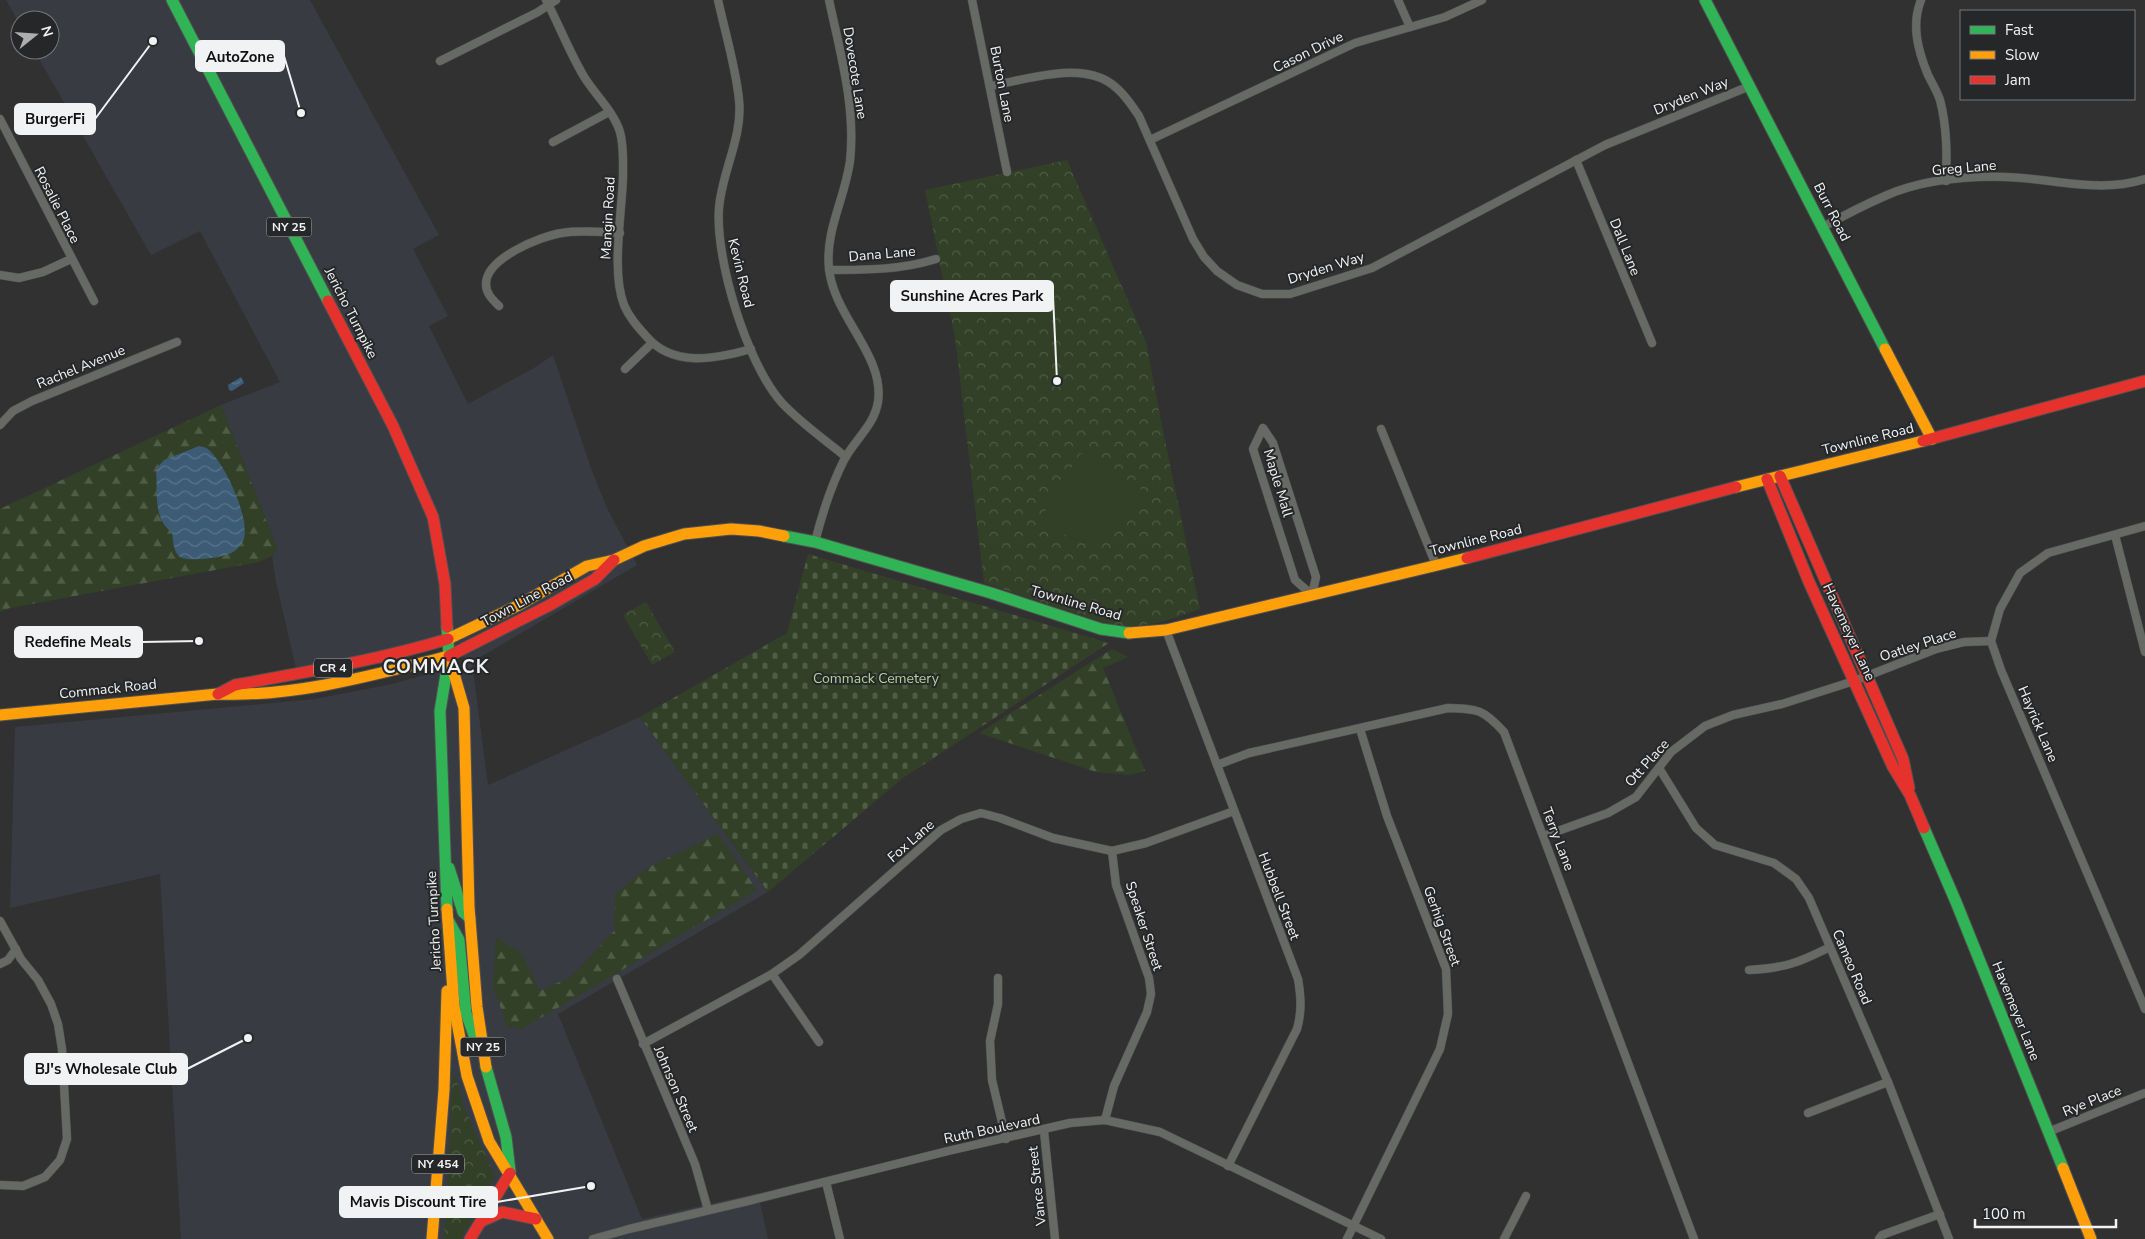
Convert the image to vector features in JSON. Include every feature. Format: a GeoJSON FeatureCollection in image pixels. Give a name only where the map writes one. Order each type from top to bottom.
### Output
{"type":"FeatureCollection","features":[{"type":"Feature","properties":{"kind":"main road","name":"Jericho Turnpike"},"geometry":{"type":"LineString","coordinates":[[172,0],[393,426],[422,490],[436,528],[445,584],[449,656],[464,708],[470,918],[474,949],[477,1008],[485,1062],[506,1137],[510,1173]]}},
{"type":"Feature","properties":{"kind":"main road","name":"Burr Road"},"geometry":{"type":"LineString","coordinates":[[1705,0],[1932,439]]}},
{"type":"Feature","properties":{"kind":"main road","name":"Townline Road"},"geometry":{"type":"LineString","coordinates":[[815,542],[988,592],[1101,629],[1132,634],[1166,630],[1436,565],[1767,479],[1932,439],[2145,381]]}},
{"type":"Feature","properties":{"kind":"main road","name":"Havemeyer Lane"},"geometry":{"type":"LineString","coordinates":[[1780,476],[1903,759],[1910,795]]}},
{"type":"Feature","properties":{"kind":"main road","name":"Havemeyer Lane"},"geometry":{"type":"LineString","coordinates":[[1767,479],[1809,582],[1893,767],[1910,795],[1956,902],[2092,1239]]}},
{"type":"Feature","properties":{"kind":"main road","name":"Town Line Road"},"geometry":{"type":"LineString","coordinates":[[448,639],[519,605],[587,566],[614,560],[644,546],[684,534],[712,530],[759,531],[815,542]]}},
{"type":"Feature","properties":{"kind":"main road","name":"Town Line Road"},"geometry":{"type":"LineString","coordinates":[[449,656],[550,606],[594,579],[614,560]]}},
{"type":"Feature","properties":{"kind":"main road","name":"Commack Road"},"geometry":{"type":"LineString","coordinates":[[218,694],[235,685],[354,664],[405,652],[448,639]]}},
{"type":"Feature","properties":{"kind":"main road","name":"Jericho Turnpike"},"geometry":{"type":"LineString","coordinates":[[449,656],[440,710],[448,920],[454,1006],[467,1076],[489,1141],[548,1239]]}},
{"type":"Feature","properties":{"kind":"main road","name":"Commack Road"},"geometry":{"type":"LineString","coordinates":[[0,715],[218,694],[252,695],[356,679],[449,656]]}},
{"type":"Feature","properties":{"kind":"main road"},"geometry":{"type":"LineString","coordinates":[[446,843],[468,842]]}},
{"type":"Feature","properties":{"kind":"main road"},"geometry":{"type":"LineString","coordinates":[[446,843],[452,851],[457,868],[469,884]]}},
{"type":"Feature","properties":{"kind":"main road"},"geometry":{"type":"LineString","coordinates":[[446,863],[463,912],[470,918]]}},
{"type":"Feature","properties":{"kind":"main road"},"geometry":{"type":"LineString","coordinates":[[448,920],[459,936],[464,1006],[471,1031],[485,1062]]}},
{"type":"Feature","properties":{"kind":"main road","name":"NY 454"},"geometry":{"type":"LineString","coordinates":[[432,1239],[444,1090],[446,1003],[451,959]]}},
{"type":"Feature","properties":{"kind":"main road"},"geometry":{"type":"LineString","coordinates":[[470,1239],[510,1173]]}},
{"type":"Feature","properties":{"kind":"main road"},"geometry":{"type":"LineString","coordinates":[[478,1224],[491,1214],[501,1211],[536,1218]]}},
{"type":"Feature","properties":{"kind":"street"},"geometry":{"type":"LineString","coordinates":[[440,61],[556,0]]}},
{"type":"Feature","properties":{"kind":"street","name":"Kevin Road"},"geometry":{"type":"LineString","coordinates":[[718,0],[739,101],[739,128],[722,186],[718,228],[728,280],[751,349],[765,378],[782,402],[846,457]]}},
{"type":"Feature","properties":{"kind":"street","name":"Dovecote Lane"},"geometry":{"type":"LineString","coordinates":[[815,542],[834,479],[846,457],[868,430],[878,401],[878,382],[870,360],[843,312],[835,294],[829,270],[828,248],[850,162],[851,130],[846,85],[829,0]]}},
{"type":"Feature","properties":{"kind":"street","name":"Burton Lane"},"geometry":{"type":"LineString","coordinates":[[972,0],[1007,172]]}},
{"type":"Feature","properties":{"kind":"street"},"geometry":{"type":"LineString","coordinates":[[1398,0],[1410,26]]}},
{"type":"Feature","properties":{"kind":"street","name":"Cason Drive"},"geometry":{"type":"LineString","coordinates":[[1150,140],[1355,44],[1445,17],[1482,0]]}},
{"type":"Feature","properties":{"kind":"street"},"geometry":{"type":"LineString","coordinates":[[1921,0],[1916,30],[1920,54],[1939,97],[1944,119],[1948,147],[1946,180]]}},
{"type":"Feature","properties":{"kind":"street","name":"Mangin Road"},"geometry":{"type":"LineString","coordinates":[[548,3],[583,74],[620,132],[623,158],[618,264],[624,304],[633,321],[652,343],[670,353],[690,359],[711,359],[751,349]]}},
{"type":"Feature","properties":{"kind":"street","name":"Dryden Way"},"geometry":{"type":"LineString","coordinates":[[990,86],[1053,74],[1078,73],[1102,78],[1128,99],[1150,140],[1192,239],[1204,257],[1216,271],[1237,285],[1262,294],[1290,294],[1372,268],[1605,145],[1750,86]]}},
{"type":"Feature","properties":{"kind":"street"},"geometry":{"type":"LineString","coordinates":[[553,142],[609,112]]}},
{"type":"Feature","properties":{"kind":"street","name":"Rosalie Place"},"geometry":{"type":"LineString","coordinates":[[0,119],[94,301]]}},
{"type":"Feature","properties":{"kind":"street","name":"Dall Lane"},"geometry":{"type":"LineString","coordinates":[[1576,160],[1652,343]]}},
{"type":"Feature","properties":{"kind":"street","name":"Greg Lane"},"geometry":{"type":"LineString","coordinates":[[1823,226],[1885,195],[1914,186],[1946,180],[1976,177],[2007,177],[2080,186],[2112,187],[2145,179]]}},
{"type":"Feature","properties":{"kind":"street"},"geometry":{"type":"LineString","coordinates":[[499,306],[489,296],[486,283],[491,271],[500,260],[543,237],[583,231],[620,233]]}},
{"type":"Feature","properties":{"kind":"street"},"geometry":{"type":"LineString","coordinates":[[0,275],[19,278],[42,272],[71,259]]}},
{"type":"Feature","properties":{"kind":"street","name":"Dana Lane"},"geometry":{"type":"LineString","coordinates":[[829,270],[876,270],[936,259]]}},
{"type":"Feature","properties":{"kind":"street","name":"Rachel Avenue"},"geometry":{"type":"LineString","coordinates":[[0,425],[13,411],[32,400],[177,342]]}},
{"type":"Feature","properties":{"kind":"street"},"geometry":{"type":"LineString","coordinates":[[625,369],[652,343]]}},
{"type":"Feature","properties":{"kind":"street","name":"Maple Mall"},"geometry":{"type":"LineString","coordinates":[[1262,428],[1273,443],[1316,577],[1312,595],[1295,580],[1253,449],[1262,428]]}},
{"type":"Feature","properties":{"kind":"street"},"geometry":{"type":"LineString","coordinates":[[1380,429],[1436,565]]}},
{"type":"Feature","properties":{"kind":"street"},"geometry":{"type":"LineString","coordinates":[[1992,641],[2000,608],[2020,573],[2048,553],[2145,526]]}},
{"type":"Feature","properties":{"kind":"street"},"geometry":{"type":"LineString","coordinates":[[2115,534],[2145,652]]}},
{"type":"Feature","properties":{"kind":"street","name":"Hubbell Street"},"geometry":{"type":"LineString","coordinates":[[1166,630],[1298,979],[1301,1005],[1297,1028],[1228,1166]]}},
{"type":"Feature","properties":{"kind":"street","name":"Oatley Place"},"geometry":{"type":"LineString","coordinates":[[1854,681],[1936,649],[1964,642],[1992,641]]}},
{"type":"Feature","properties":{"kind":"street","name":"Hayrick Lane"},"geometry":{"type":"LineString","coordinates":[[1992,641],[2001,670],[2145,1009]]}},
{"type":"Feature","properties":{"kind":"street","name":"Ott Place"},"geometry":{"type":"LineString","coordinates":[[1544,836],[1608,813],[1636,797],[1671,752],[1706,726],[1733,715],[1782,704],[1854,681]]}},
{"type":"Feature","properties":{"kind":"street","name":"Terry Lane"},"geometry":{"type":"LineString","coordinates":[[1217,765],[1249,753],[1448,708],[1474,709],[1489,716],[1504,732],[1694,1239]]}},
{"type":"Feature","properties":{"kind":"street","name":"Gerhig Street"},"geometry":{"type":"LineString","coordinates":[[1348,1239],[1440,1049],[1448,1014],[1446,968],[1387,816],[1360,729]]}},
{"type":"Feature","properties":{"kind":"street","name":"Cameo Road"},"geometry":{"type":"LineString","coordinates":[[1659,768],[1696,828],[1715,845],[1774,863],[1796,879],[1809,898],[1888,1082],[1950,1239]]}},
{"type":"Feature","properties":{"kind":"street","name":"Fox Lane"},"geometry":{"type":"LineString","coordinates":[[644,1044],[772,974],[799,955],[941,830],[962,819],[981,813],[1000,818],[1053,838],[1112,851],[1146,843],[1234,811]]}},
{"type":"Feature","properties":{"kind":"street","name":"Speaker Street"},"geometry":{"type":"LineString","coordinates":[[1106,1120],[1114,1086],[1147,1012],[1151,994],[1149,978],[1116,885],[1112,851]]}},
{"type":"Feature","properties":{"kind":"street"},"geometry":{"type":"LineString","coordinates":[[0,922],[38,980],[51,1004],[58,1024],[62,1048],[67,1139],[60,1160],[45,1177],[23,1186],[0,1184]]}},
{"type":"Feature","properties":{"kind":"street"},"geometry":{"type":"LineString","coordinates":[[1749,970],[1778,968],[1802,962],[1830,947]]}},
{"type":"Feature","properties":{"kind":"street"},"geometry":{"type":"LineString","coordinates":[[0,964],[8,960],[16,949]]}},
{"type":"Feature","properties":{"kind":"street"},"geometry":{"type":"LineString","coordinates":[[772,974],[819,1042]]}},
{"type":"Feature","properties":{"kind":"street"},"geometry":{"type":"LineString","coordinates":[[998,978],[998,1004],[990,1041],[992,1080],[1006,1139]]}},
{"type":"Feature","properties":{"kind":"street","name":"Johnson Street"},"geometry":{"type":"LineString","coordinates":[[617,979],[695,1164],[708,1210]]}},
{"type":"Feature","properties":{"kind":"street"},"geometry":{"type":"LineString","coordinates":[[1808,1113],[1888,1082]]}},
{"type":"Feature","properties":{"kind":"street","name":"Rye Place"},"geometry":{"type":"LineString","coordinates":[[2048,1132],[2145,1093]]}},
{"type":"Feature","properties":{"kind":"street","name":"Ruth Boulevard"},"geometry":{"type":"LineString","coordinates":[[593,1239],[621,1230],[948,1151],[1044,1131],[1070,1123],[1106,1120],[1160,1132],[1381,1239]]}},
{"type":"Feature","properties":{"kind":"street","name":"Vance Street"},"geometry":{"type":"LineString","coordinates":[[1044,1131],[1055,1239]]}},
{"type":"Feature","properties":{"kind":"street"},"geometry":{"type":"LineString","coordinates":[[826,1182],[840,1239]]}},
{"type":"Feature","properties":{"kind":"street"},"geometry":{"type":"LineString","coordinates":[[1504,1239],[1526,1196]]}},
{"type":"Feature","properties":{"kind":"street"},"geometry":{"type":"LineString","coordinates":[[1879,1239],[1882,1235],[1940,1214]]}},
{"type":"Feature","properties":{"kind":"shaded area"},"geometry":{"type":"Polygon","coordinates":[[[6,0],[310,0],[439,235],[413,249],[448,316],[429,326],[468,404],[534,368],[553,355],[592,471],[607,508],[637,565],[472,662],[488,785],[640,717],[768,892],[558,1014],[642,1219],[758,1193],[768,1239],[181,1239],[160,874],[10,908],[15,727],[315,699],[392,684],[471,662],[439,641],[296,668],[276,582],[272,556],[277,548],[221,405],[280,382],[200,231],[151,255],[40,60],[60,60],[60,10],[12,10],[6,0]]]}},
{"type":"Feature","properties":{"kind":"green space"},"geometry":{"type":"Polygon","coordinates":[[[1067,160],[1146,342],[1200,609],[1147,625],[1111,625],[984,583],[955,338],[925,190],[1067,160]]]}},
{"type":"Feature","properties":{"kind":"green space"},"geometry":{"type":"Polygon","coordinates":[[[221,405],[277,548],[272,556],[259,562],[10,608],[0,612],[0,509],[221,405]]]}},
{"type":"Feature","properties":{"kind":"green space"},"geometry":{"type":"Polygon","coordinates":[[[1090,452],[1143,491],[1130,517],[1118,531],[1110,537],[1101,540],[1083,542],[1065,534],[1042,516],[1080,454],[1090,452]]]}},
{"type":"Feature","properties":{"kind":"green space","name":"Commack Cemetery"},"geometry":{"type":"Polygon","coordinates":[[[808,554],[1109,643],[903,778],[768,892],[640,717],[787,633],[808,554]]]}},
{"type":"Feature","properties":{"kind":"green space"},"geometry":{"type":"Polygon","coordinates":[[[646,602],[675,652],[652,665],[623,615],[646,602]]]}},
{"type":"Feature","properties":{"kind":"green space"},"geometry":{"type":"Polygon","coordinates":[[[1112,649],[1128,657],[1103,668],[1145,771],[1130,775],[1096,772],[979,733],[1112,649]]]}},
{"type":"Feature","properties":{"kind":"green space"},"geometry":{"type":"Polygon","coordinates":[[[718,834],[757,890],[522,1029],[507,1026],[493,986],[496,937],[521,953],[540,991],[572,976],[614,931],[615,894],[649,867],[718,834]]]}},
{"type":"Feature","properties":{"kind":"green space"},"geometry":{"type":"Polygon","coordinates":[[[453,1075],[456,1076],[468,1115],[495,1177],[461,1239],[444,1239],[453,1075]]]}},
{"type":"Feature","properties":{"kind":"water"},"geometry":{"type":"Polygon","coordinates":[[[241,377],[244,383],[232,391],[229,390],[228,385],[241,377]]]}},
{"type":"Feature","properties":{"kind":"water"},"geometry":{"type":"Polygon","coordinates":[[[199,446],[208,449],[229,480],[244,520],[245,532],[242,542],[237,549],[229,554],[215,558],[191,559],[178,555],[174,546],[172,532],[161,520],[157,503],[156,469],[164,460],[199,446]]]}},
{"type":"Feature","properties":{"kind":"traffic: fast"},"geometry":{"type":"LineString","coordinates":[[172,0],[328,301]]}},
{"type":"Feature","properties":{"kind":"traffic: fast"},"geometry":{"type":"LineString","coordinates":[[1705,0],[1885,349]]}},
{"type":"Feature","properties":{"kind":"traffic: fast"},"geometry":{"type":"LineString","coordinates":[[784,536],[815,542],[991,593],[1101,629],[1129,633]]}},
{"type":"Feature","properties":{"kind":"traffic: fast"},"geometry":{"type":"LineString","coordinates":[[447,627],[449,656],[440,711],[447,909]]}},
{"type":"Feature","properties":{"kind":"traffic: fast"},"geometry":{"type":"LineString","coordinates":[[1924,828],[1956,902],[2063,1168]]}},
{"type":"Feature","properties":{"kind":"traffic: fast"},"geometry":{"type":"LineString","coordinates":[[449,868],[463,912],[470,918]]}},
{"type":"Feature","properties":{"kind":"traffic: fast"},"geometry":{"type":"LineString","coordinates":[[448,920],[459,940],[466,1013],[479,1049]]}},
{"type":"Feature","properties":{"kind":"traffic: fast"},"geometry":{"type":"LineString","coordinates":[[486,1067],[506,1137],[510,1171]]}},
{"type":"Feature","properties":{"kind":"traffic: slow"},"geometry":{"type":"LineString","coordinates":[[1885,349],[1932,439]]}},
{"type":"Feature","properties":{"kind":"traffic: slow"},"geometry":{"type":"LineString","coordinates":[[1736,487],[1923,441]]}},
{"type":"Feature","properties":{"kind":"traffic: slow"},"geometry":{"type":"LineString","coordinates":[[448,639],[519,605],[587,566],[614,560],[644,546],[684,534],[731,529],[759,531],[784,536]]}},
{"type":"Feature","properties":{"kind":"traffic: slow"},"geometry":{"type":"LineString","coordinates":[[1129,633],[1166,630],[1467,558]]}},
{"type":"Feature","properties":{"kind":"traffic: slow"},"geometry":{"type":"LineString","coordinates":[[0,715],[218,694],[277,692],[335,683],[449,656]]}},
{"type":"Feature","properties":{"kind":"traffic: slow"},"geometry":{"type":"LineString","coordinates":[[450,660],[464,708],[469,907],[477,1007],[486,1067]]}},
{"type":"Feature","properties":{"kind":"traffic: slow"},"geometry":{"type":"LineString","coordinates":[[447,909],[454,1006],[467,1076],[489,1141],[548,1239]]}},
{"type":"Feature","properties":{"kind":"traffic: slow"},"geometry":{"type":"LineString","coordinates":[[432,1239],[444,1090],[447,991]]}},
{"type":"Feature","properties":{"kind":"traffic: slow"},"geometry":{"type":"LineString","coordinates":[[2063,1168],[2091,1239]]}},
{"type":"Feature","properties":{"kind":"traffic: jam"},"geometry":{"type":"LineString","coordinates":[[328,301],[393,426],[433,517],[445,584],[447,627]]}},
{"type":"Feature","properties":{"kind":"traffic: jam"},"geometry":{"type":"LineString","coordinates":[[1923,441],[2145,381]]}},
{"type":"Feature","properties":{"kind":"traffic: jam"},"geometry":{"type":"LineString","coordinates":[[1780,476],[1903,759],[1909,788]]}},
{"type":"Feature","properties":{"kind":"traffic: jam"},"geometry":{"type":"LineString","coordinates":[[1767,479],[1809,582],[1893,767],[1910,795],[1924,828]]}},
{"type":"Feature","properties":{"kind":"traffic: jam"},"geometry":{"type":"LineString","coordinates":[[1467,558],[1736,487]]}},
{"type":"Feature","properties":{"kind":"traffic: jam"},"geometry":{"type":"LineString","coordinates":[[449,656],[550,605],[595,579],[614,560]]}},
{"type":"Feature","properties":{"kind":"traffic: jam"},"geometry":{"type":"LineString","coordinates":[[218,694],[235,685],[369,659],[448,639]]}},
{"type":"Feature","properties":{"kind":"traffic: jam"},"geometry":{"type":"LineString","coordinates":[[470,1239],[510,1173]]}},
{"type":"Feature","properties":{"kind":"traffic: jam"},"geometry":{"type":"LineString","coordinates":[[482,1221],[502,1212],[536,1219]]}},
{"type":"Feature","properties":{"kind":"place","name":"BurgerFi"},"geometry":{"type":"Point","coordinates":[153,41]}},
{"type":"Feature","properties":{"kind":"place","name":"AutoZone"},"geometry":{"type":"Point","coordinates":[301,113]}},
{"type":"Feature","properties":{"kind":"place","name":"Sunshine Acres Park"},"geometry":{"type":"Point","coordinates":[1057,381]}},
{"type":"Feature","properties":{"kind":"place","name":"Redefine Meals"},"geometry":{"type":"Point","coordinates":[199,641]}},
{"type":"Feature","properties":{"kind":"place","name":"BJ's Wholesale Club"},"geometry":{"type":"Point","coordinates":[248,1038]}},
{"type":"Feature","properties":{"kind":"place","name":"Mavis Discount Tire"},"geometry":{"type":"Point","coordinates":[591,1186]}},
{"type":"Feature","properties":{"kind":"district","name":"COMMACK"},"geometry":{"type":"Point","coordinates":[436,667]}}]}
